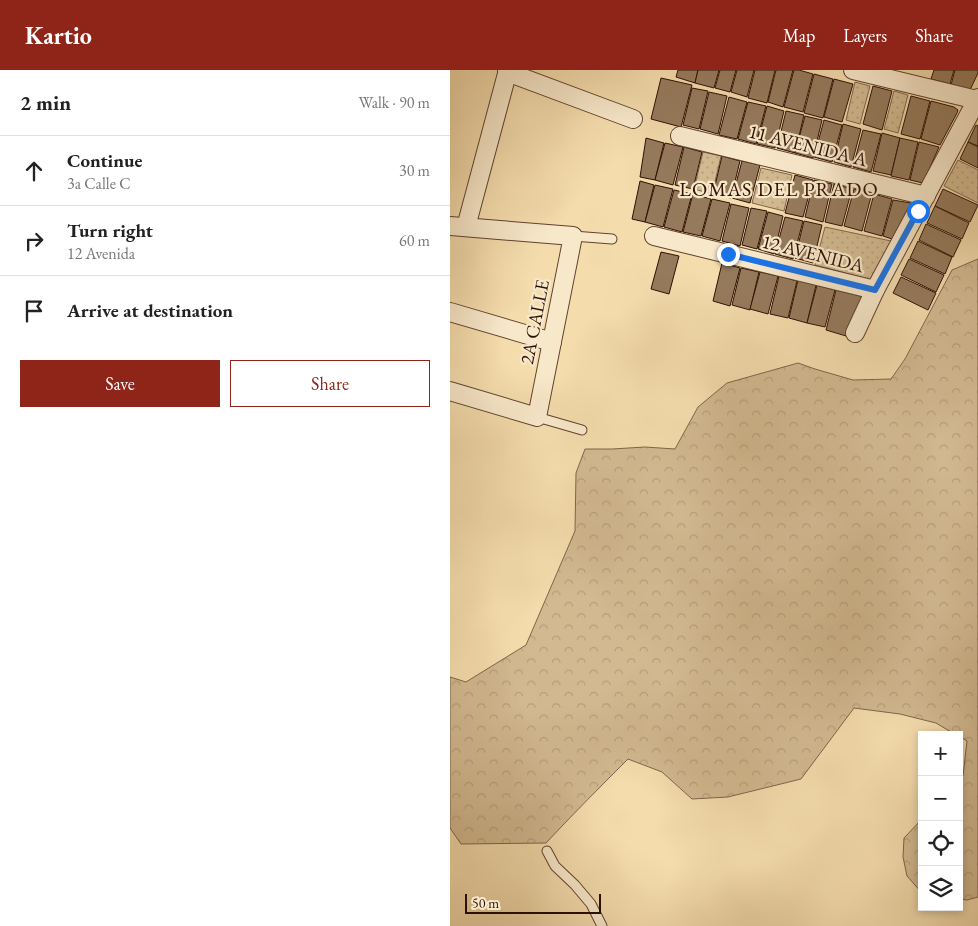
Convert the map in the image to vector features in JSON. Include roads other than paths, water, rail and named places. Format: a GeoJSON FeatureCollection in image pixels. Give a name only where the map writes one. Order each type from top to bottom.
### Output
{"type":"FeatureCollection","features":[{"type":"Feature","properties":{"kind":"street"},"geometry":{"type":"LineString","coordinates":[[853,70],[977,99],[875,290],[855,333]]}},
{"type":"Feature","properties":{"kind":"street"},"geometry":{"type":"LineString","coordinates":[[573,236],[458,227],[507,71],[633,119]]}},
{"type":"Feature","properties":{"kind":"street","name":"11 AVENIDA A"},"geometry":{"type":"LineString","coordinates":[[680,136],[926,196]]}},
{"type":"Feature","properties":{"kind":"street","name":"2A CALLE"},"geometry":{"type":"LineString","coordinates":[[537,417],[573,236]]}},
{"type":"Feature","properties":{"kind":"street","name":"12 AVENIDA"},"geometry":{"type":"LineString","coordinates":[[654,236],[875,290]]}},
{"type":"Feature","properties":{"kind":"street"},"geometry":{"type":"LineString","coordinates":[[450,312],[552,342]]}},
{"type":"Feature","properties":{"kind":"street"},"geometry":{"type":"LineString","coordinates":[[450,391],[537,417]]}},
{"type":"Feature","properties":{"kind":"lane"},"geometry":{"type":"LineString","coordinates":[[573,236],[612,239]]}},
{"type":"Feature","properties":{"kind":"lane"},"geometry":{"type":"LineString","coordinates":[[537,417],[582,430]]}},
{"type":"Feature","properties":{"kind":"lane"},"geometry":{"type":"LineString","coordinates":[[547,851],[555,866],[591,904],[602,926]]}},
{"type":"Feature","properties":{"kind":"district","name":"LOMAS DEL PRADO"},"geometry":{"type":"Point","coordinates":[779,189]}}]}
